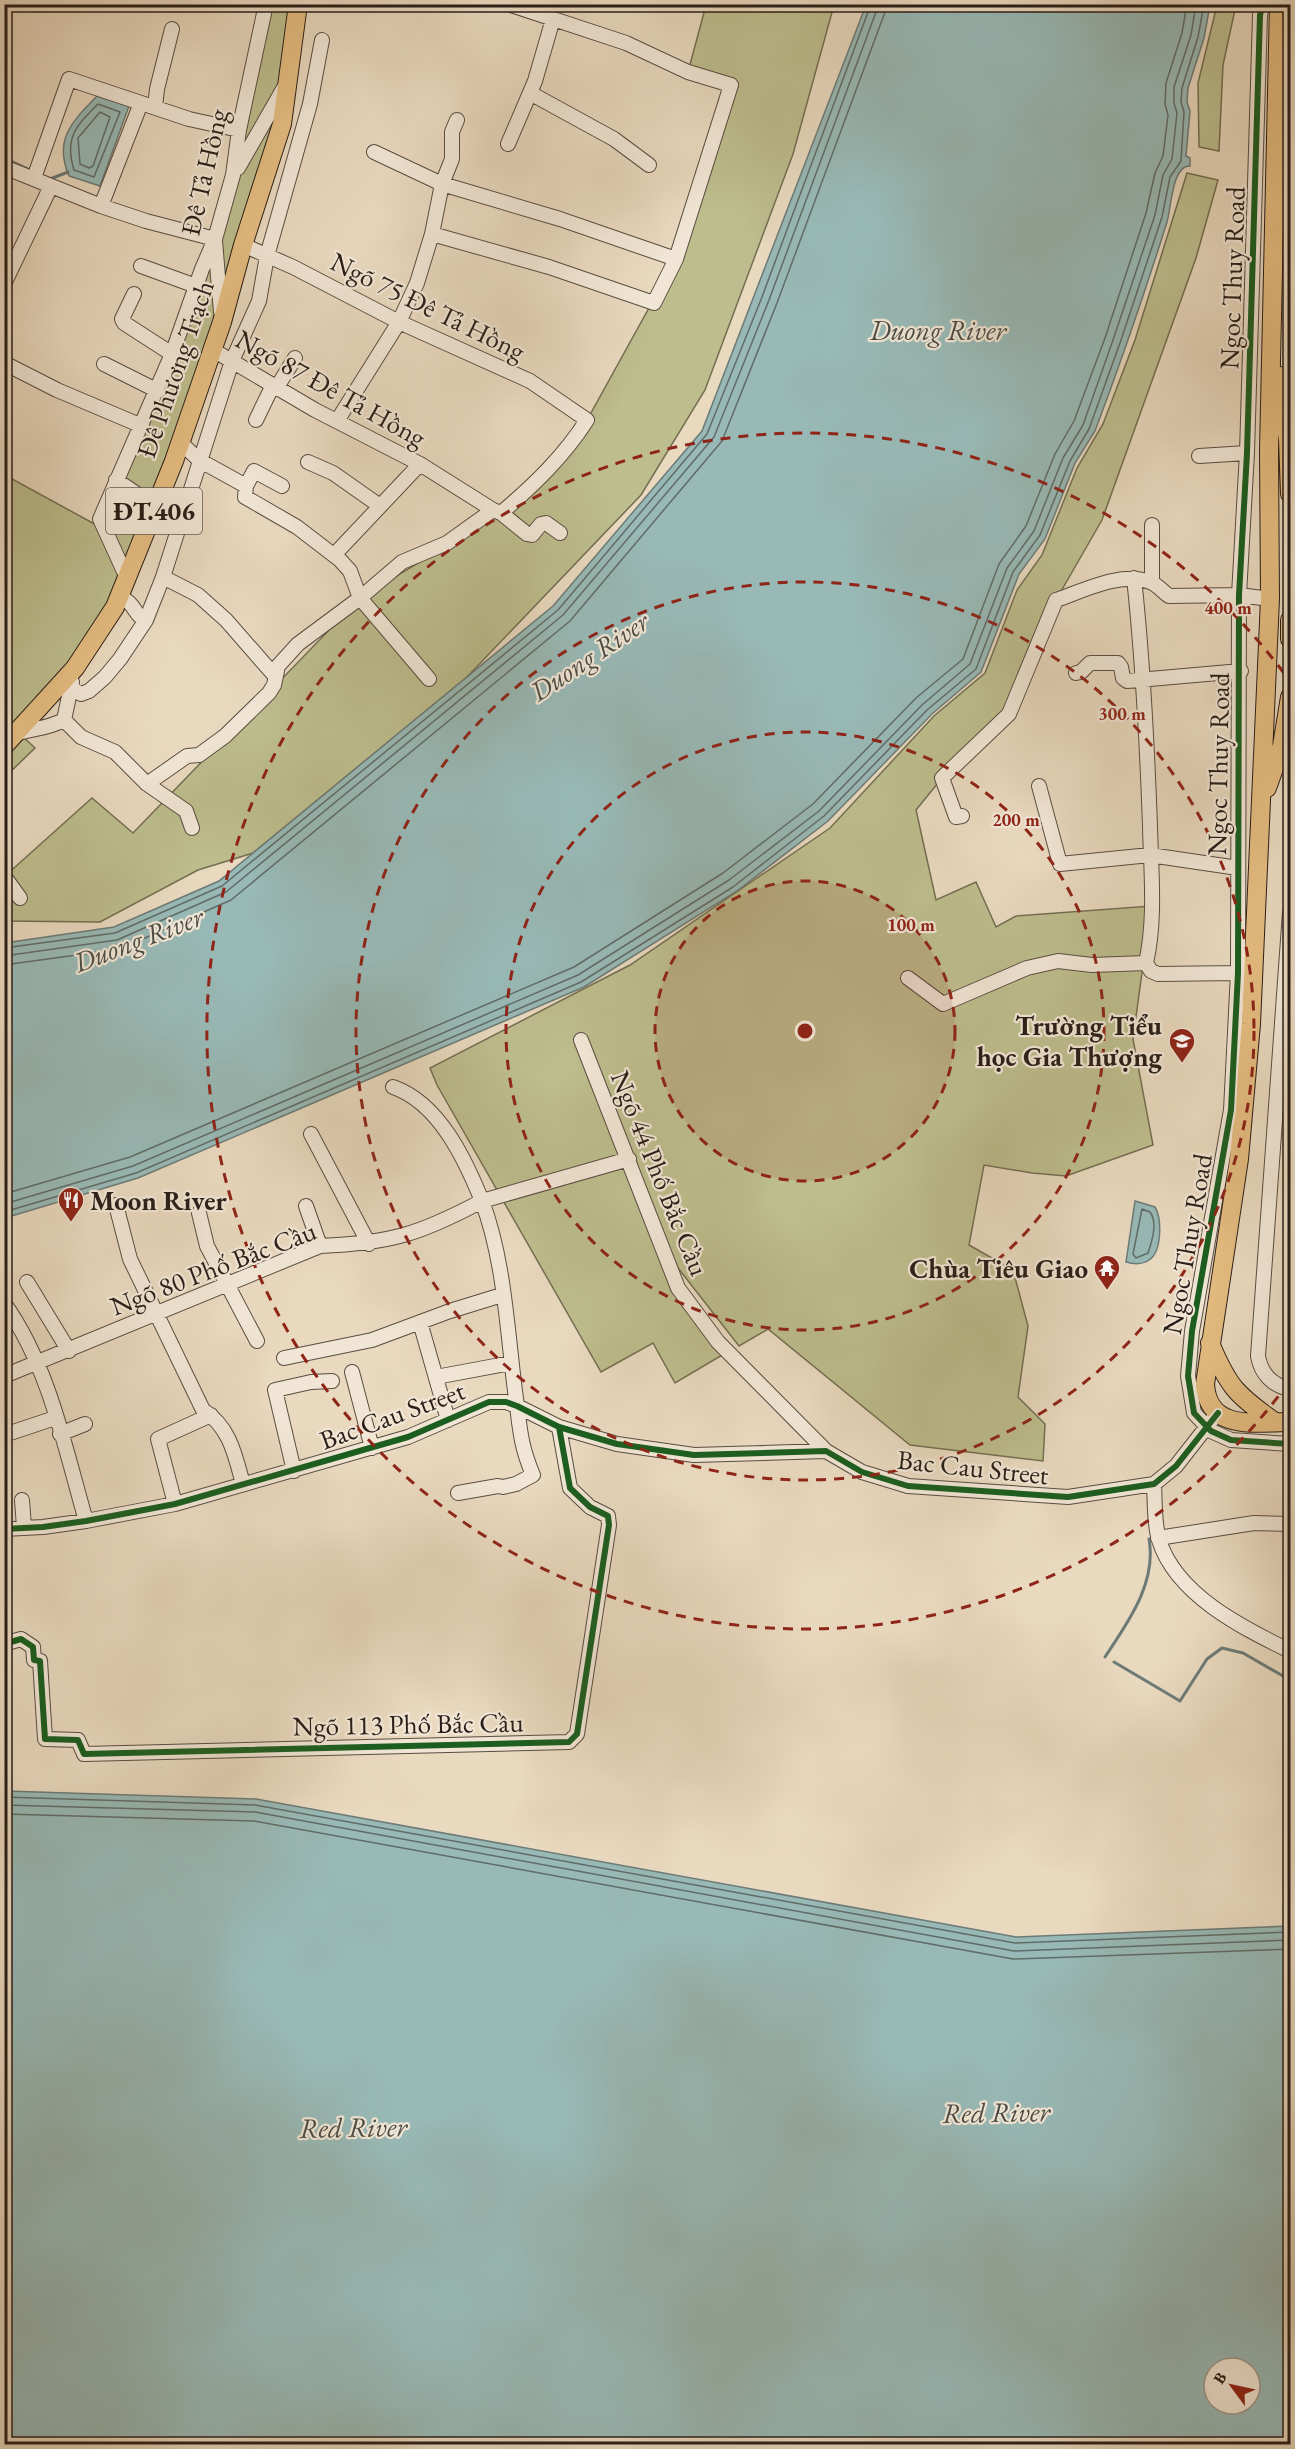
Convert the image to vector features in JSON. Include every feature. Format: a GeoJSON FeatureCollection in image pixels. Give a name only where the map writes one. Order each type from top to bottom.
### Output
{"type":"FeatureCollection","features":[{"type":"Feature","properties":{"kind":"main road","name":"Đê Phương Trạch"},"geometry":{"type":"LineString","coordinates":[[4,746],[75,668],[119,596],[156,507],[213,350],[243,245],[282,124],[298,4]]}},
{"type":"Feature","properties":{"kind":"main road","name":"Ngoc Thuy Road"},"geometry":{"type":"LineString","coordinates":[[1279,4],[1274,324],[1269,450],[1270,599],[1262,800],[1239,1159],[1210,1343],[1206,1393],[1211,1407],[1212,1420],[1283,1422]]}},
{"type":"Feature","properties":{"kind":"main road"},"geometry":{"type":"LineString","coordinates":[[1274,324],[1288,439],[1290,494]]}},
{"type":"Feature","properties":{"kind":"main road"},"geometry":{"type":"LineString","coordinates":[[1290,620],[1290,639]]}},
{"type":"Feature","properties":{"kind":"main road"},"geometry":{"type":"LineString","coordinates":[[1262,800],[1282,746],[1290,697]]}},
{"type":"Feature","properties":{"kind":"main road","name":"Ngoc Thuy Road"},"geometry":{"type":"LineString","coordinates":[[1210,1343],[1223,1374],[1237,1394],[1283,1422]]}},
{"type":"Feature","properties":{"kind":"street"},"geometry":{"type":"LineString","coordinates":[[432,234],[549,267],[654,303],[676,259],[731,85],[688,72],[626,43],[508,4]]}},
{"type":"Feature","properties":{"kind":"street","name":"Ngoc Thuy Road"},"geometry":{"type":"LineString","coordinates":[[1212,1420],[1194,1413],[1190,1401],[1188,1359],[1231,1110],[1238,973],[1241,671],[1239,595],[1248,453],[1260,15],[1263,4]]}},
{"type":"Feature","properties":{"kind":"street","name":"Đê Tả Hồng"},"geometry":{"type":"LineString","coordinates":[[127,578],[100,519],[157,391],[215,239],[234,175],[239,130],[266,8]]}},
{"type":"Feature","properties":{"kind":"street"},"geometry":{"type":"LineString","coordinates":[[508,144],[530,93],[553,19]]}},
{"type":"Feature","properties":{"kind":"street"},"geometry":{"type":"LineString","coordinates":[[156,107],[157,89],[172,29]]}},
{"type":"Feature","properties":{"kind":"street"},"geometry":{"type":"LineString","coordinates":[[71,688],[81,694],[89,692],[105,677],[146,620],[163,577],[232,361],[259,302],[267,256],[310,104],[322,40]]}},
{"type":"Feature","properties":{"kind":"street"},"geometry":{"type":"LineString","coordinates":[[234,175],[290,77]]}},
{"type":"Feature","properties":{"kind":"street"},"geometry":{"type":"LineString","coordinates":[[33,178],[67,80],[80,82],[189,119],[239,130]]}},
{"type":"Feature","properties":{"kind":"street"},"geometry":{"type":"LineString","coordinates":[[530,93],[614,139],[649,165]]}},
{"type":"Feature","properties":{"kind":"street"},"geometry":{"type":"LineString","coordinates":[[101,206],[141,103]]}},
{"type":"Feature","properties":{"kind":"street"},"geometry":{"type":"LineString","coordinates":[[337,421],[399,322],[417,283],[432,234],[442,184],[452,159],[452,132],[457,120]]}},
{"type":"Feature","properties":{"kind":"street"},"geometry":{"type":"LineString","coordinates":[[374,152],[442,184],[560,219],[676,259]]}},
{"type":"Feature","properties":{"kind":"street"},"geometry":{"type":"LineString","coordinates":[[4,167],[101,206],[146,221],[215,239],[222,322]]}},
{"type":"Feature","properties":{"kind":"street"},"geometry":{"type":"LineString","coordinates":[[4,284],[51,186]]}},
{"type":"Feature","properties":{"kind":"street","name":"Ngõ 75 Đê Tả Hồng"},"geometry":{"type":"LineString","coordinates":[[243,245],[399,322],[530,381],[587,420],[571,444],[536,483],[497,511]]}},
{"type":"Feature","properties":{"kind":"street"},"geometry":{"type":"LineString","coordinates":[[141,266],[196,286]]}},
{"type":"Feature","properties":{"kind":"street"},"geometry":{"type":"LineString","coordinates":[[135,294],[122,319],[124,323],[172,354]]}},
{"type":"Feature","properties":{"kind":"street","name":"Ngõ 87 Đê Tả Hồng"},"geometry":{"type":"LineString","coordinates":[[213,350],[337,421],[424,466],[497,511],[527,534],[532,535],[541,524],[546,523],[560,533]]}},
{"type":"Feature","properties":{"kind":"street"},"geometry":{"type":"LineString","coordinates":[[256,420],[294,358]]}},
{"type":"Feature","properties":{"kind":"street"},"geometry":{"type":"LineString","coordinates":[[4,363],[57,390],[142,425]]}},
{"type":"Feature","properties":{"kind":"street"},"geometry":{"type":"LineString","coordinates":[[104,364],[157,391]]}},
{"type":"Feature","properties":{"kind":"street"},"geometry":{"type":"LineString","coordinates":[[180,442],[199,460],[246,486]]}},
{"type":"Feature","properties":{"kind":"street"},"geometry":{"type":"LineString","coordinates":[[1199,456],[1248,453]]}},
{"type":"Feature","properties":{"kind":"street"},"geometry":{"type":"LineString","coordinates":[[308,462],[333,473],[380,506]]}},
{"type":"Feature","properties":{"kind":"street"},"geometry":{"type":"LineString","coordinates":[[334,555],[380,506],[424,466]]}},
{"type":"Feature","properties":{"kind":"street"},"geometry":{"type":"LineString","coordinates":[[282,486],[254,471],[246,486],[245,497],[297,527],[334,555],[350,571],[360,598],[429,679]]}},
{"type":"Feature","properties":{"kind":"street"},"geometry":{"type":"LineString","coordinates":[[116,480],[156,507]]}},
{"type":"Feature","properties":{"kind":"street"},"geometry":{"type":"LineString","coordinates":[[147,784],[187,756],[199,755],[225,736],[269,693],[274,685],[278,666],[298,645],[360,598],[402,562],[447,543],[497,511]]}},
{"type":"Feature","properties":{"kind":"street"},"geometry":{"type":"LineString","coordinates":[[1152,525],[1152,582]]}},
{"type":"Feature","properties":{"kind":"street"},"geometry":{"type":"LineString","coordinates":[[163,577],[198,595],[226,620],[275,676]]}},
{"type":"Feature","properties":{"kind":"street"},"geometry":{"type":"LineString","coordinates":[[962,816],[956,817],[942,778],[1009,714],[1056,600],[1102,584],[1134,578],[1152,582],[1169,596],[1239,595],[1270,599]]}},
{"type":"Feature","properties":{"kind":"street"},"geometry":{"type":"LineString","coordinates":[[1134,578],[1145,680],[1152,940],[1146,963],[1151,971],[1158,974],[1238,973]]}},
{"type":"Feature","properties":{"kind":"street"},"geometry":{"type":"LineString","coordinates":[[119,596],[131,602],[140,618],[146,620]]}},
{"type":"Feature","properties":{"kind":"street"},"geometry":{"type":"LineString","coordinates":[[1076,673],[1081,672],[1090,663],[1118,663],[1121,667],[1122,678],[1127,681],[1241,671]]}},
{"type":"Feature","properties":{"kind":"street"},"geometry":{"type":"LineString","coordinates":[[64,720],[75,668]]}},
{"type":"Feature","properties":{"kind":"street"},"geometry":{"type":"LineString","coordinates":[[18,733],[31,729],[38,731],[64,720]]}},
{"type":"Feature","properties":{"kind":"street"},"geometry":{"type":"LineString","coordinates":[[64,720],[81,737],[115,752],[147,784],[186,811],[192,828]]}},
{"type":"Feature","properties":{"kind":"street"},"geometry":{"type":"LineString","coordinates":[[1039,786],[1060,864],[1150,855],[1238,868]]}},
{"type":"Feature","properties":{"kind":"street"},"geometry":{"type":"LineString","coordinates":[[4,876],[20,898]]}},
{"type":"Feature","properties":{"kind":"street"},"geometry":{"type":"LineString","coordinates":[[1290,912],[1284,1118],[1258,1356],[1263,1371],[1270,1380],[1278,1386],[1290,1389]]}},
{"type":"Feature","properties":{"kind":"street"},"geometry":{"type":"LineString","coordinates":[[908,978],[943,1004],[1027,968],[1058,961],[1092,965],[1146,963]]}},
{"type":"Feature","properties":{"kind":"street","name":"Ngõ 44 Phố Bắc Cầu"},"geometry":{"type":"LineString","coordinates":[[581,1040],[678,1288],[718,1342],[825,1452]]}},
{"type":"Feature","properties":{"kind":"street"},"geometry":{"type":"LineString","coordinates":[[393,1087],[416,1099],[442,1127],[470,1172],[490,1222],[512,1363],[522,1450],[533,1475],[503,1487],[458,1493]]}},
{"type":"Feature","properties":{"kind":"street"},"geometry":{"type":"LineString","coordinates":[[311,1134],[369,1244]]}},
{"type":"Feature","properties":{"kind":"street","name":"Ngõ 80 Phố Bắc Cầu"},"geometry":{"type":"LineString","coordinates":[[4,1376],[320,1246],[369,1244],[434,1227],[482,1201],[629,1159]]}},
{"type":"Feature","properties":{"kind":"street"},"geometry":{"type":"LineString","coordinates":[[116,1205],[130,1259],[159,1314],[203,1410],[211,1415],[230,1439],[243,1484]]}},
{"type":"Feature","properties":{"kind":"street"},"geometry":{"type":"LineString","coordinates":[[306,1206],[320,1246]]}},
{"type":"Feature","properties":{"kind":"street"},"geometry":{"type":"LineString","coordinates":[[199,1213],[207,1246],[257,1341]]}},
{"type":"Feature","properties":{"kind":"street"},"geometry":{"type":"LineString","coordinates":[[27,1282],[69,1351]]}},
{"type":"Feature","properties":{"kind":"street"},"geometry":{"type":"LineString","coordinates":[[284,1358],[372,1340],[502,1295]]}},
{"type":"Feature","properties":{"kind":"street"},"geometry":{"type":"LineString","coordinates":[[4,1303],[24,1331],[37,1363],[87,1521]]}},
{"type":"Feature","properties":{"kind":"street"},"geometry":{"type":"LineString","coordinates":[[420,1322],[448,1420]]}},
{"type":"Feature","properties":{"kind":"street"},"geometry":{"type":"LineString","coordinates":[[436,1377],[512,1363]]}},
{"type":"Feature","properties":{"kind":"street"},"geometry":{"type":"LineString","coordinates":[[352,1372],[372,1448]]}},
{"type":"Feature","properties":{"kind":"street"},"geometry":{"type":"LineString","coordinates":[[294,1471],[275,1390],[311,1382],[332,1381]]}},
{"type":"Feature","properties":{"kind":"street","name":"Bac Cau Street"},"geometry":{"type":"LineString","coordinates":[[4,1528],[43,1527],[87,1521],[175,1504],[408,1437],[489,1402],[506,1402],[559,1427],[617,1444],[694,1455],[825,1452],[862,1472],[889,1481],[937,1489],[1068,1497],[1154,1484]]}},
{"type":"Feature","properties":{"kind":"street"},"geometry":{"type":"LineString","coordinates":[[175,1504],[158,1439],[211,1415]]}},
{"type":"Feature","properties":{"kind":"street"},"geometry":{"type":"LineString","coordinates":[[4,1436],[55,1418]]}},
{"type":"Feature","properties":{"kind":"street"},"geometry":{"type":"LineString","coordinates":[[1290,1444],[1231,1440],[1212,1420],[1176,1466],[1154,1484],[1158,1538],[1166,1557],[1195,1592],[1229,1620],[1290,1651]]}},
{"type":"Feature","properties":{"kind":"street"},"geometry":{"type":"LineString","coordinates":[[60,1434],[85,1424]]}},
{"type":"Feature","properties":{"kind":"street","name":"Ngõ 113 Phố Bắc Cầu"},"geometry":{"type":"LineString","coordinates":[[4,1644],[21,1639],[33,1647],[34,1660],[40,1661],[45,1739],[78,1740],[84,1754],[569,1742],[577,1734],[609,1525],[608,1516],[590,1507],[570,1488],[559,1427]]}},
{"type":"Feature","properties":{"kind":"street"},"geometry":{"type":"LineString","coordinates":[[22,1500],[24,1527]]}},
{"type":"Feature","properties":{"kind":"street"},"geometry":{"type":"LineString","coordinates":[[1158,1538],[1254,1523],[1290,1524]]}},
{"type":"Feature","properties":{"kind":"green space"},"geometry":{"type":"Polygon","coordinates":[[[266,5],[298,5],[282,124],[127,578],[19,733],[35,748],[5,777],[5,475],[98,526],[215,239],[266,5]]]}},
{"type":"Feature","properties":{"kind":"green space"},"geometry":{"type":"Polygon","coordinates":[[[706,5],[834,5],[793,154],[705,390],[641,495],[466,678],[253,853],[198,870],[100,922],[5,921],[5,876],[92,798],[133,833],[360,598],[501,513],[587,420],[676,259],[731,86],[688,72],[706,5]]]}},
{"type":"Feature","properties":{"kind":"green space"},"geometry":{"type":"Polygon","coordinates":[[[1217,5],[1236,5],[1223,65],[1219,151],[1199,147],[1198,83],[1217,5]]]}},
{"type":"Feature","properties":{"kind":"green space"},"geometry":{"type":"Polygon","coordinates":[[[1187,173],[1218,180],[1196,258],[1102,520],[1056,600],[1009,714],[942,778],[916,810],[936,900],[976,882],[996,927],[1016,916],[1151,906],[1133,1039],[1153,1145],[1066,1176],[984,1165],[969,1245],[1013,1270],[1028,1326],[1018,1397],[1045,1424],[1043,1461],[910,1445],[768,1329],[739,1346],[671,1259],[664,1265],[724,1354],[675,1383],[653,1343],[601,1372],[437,1085],[430,1068],[630,965],[830,828],[934,716],[985,673],[1017,590],[1042,555],[1077,468],[1103,424],[1135,340],[1187,173]]]}},
{"type":"Feature","properties":{"kind":"water","name":"Duong River"},"geometry":{"type":"Polygon","coordinates":[[[866,5],[1210,5],[1204,38],[1188,88],[1187,102],[1190,111],[1186,156],[1190,158],[1190,166],[1179,172],[1176,180],[1159,248],[1095,431],[1075,463],[1045,539],[1019,574],[981,672],[932,714],[828,821],[737,891],[584,987],[138,1178],[5,1218],[5,943],[114,927],[219,881],[553,606],[702,431],[866,5]]]}},
{"type":"Feature","properties":{"kind":"water"},"geometry":{"type":"Polygon","coordinates":[[[97,96],[129,106],[100,186],[69,176],[63,151],[64,141],[73,123],[97,96]]]}},
{"type":"Feature","properties":{"kind":"water"},"geometry":{"type":"Polygon","coordinates":[[[1135,1201],[1155,1207],[1160,1227],[1160,1235],[1153,1256],[1146,1262],[1138,1264],[1126,1262],[1135,1201]]]}},
{"type":"Feature","properties":{"kind":"water","name":"Red River"},"geometry":{"type":"Polygon","coordinates":[[[5,1791],[256,1799],[1016,1937],[1290,1926],[1290,2444],[5,2444],[5,1791]]]}},
{"type":"Feature","properties":{"kind":"waterway"},"geometry":{"type":"LineString","coordinates":[[4,158],[28,169]]}},
{"type":"Feature","properties":{"kind":"waterway"},"geometry":{"type":"LineString","coordinates":[[50,179],[68,172]]}},
{"type":"Feature","properties":{"kind":"waterway"},"geometry":{"type":"LineString","coordinates":[[1105,1657],[1131,1616],[1145,1586],[1149,1571],[1149,1539]]}},
{"type":"Feature","properties":{"kind":"waterway"},"geometry":{"type":"LineString","coordinates":[[1114,1662],[1180,1701],[1207,1659],[1222,1648],[1243,1653],[1290,1680]]}},
{"type":"Feature","properties":{"kind":"cycle path"},"geometry":{"type":"LineString","coordinates":[[1263,4],[1260,15],[1247,453],[1239,595],[1238,973],[1231,1110],[1192,1331],[1188,1376],[1194,1413],[1211,1431],[1231,1440],[1290,1444]]}},
{"type":"Feature","properties":{"kind":"cycle path"},"geometry":{"type":"LineString","coordinates":[[4,1529],[86,1521],[175,1504],[408,1437],[489,1402],[506,1402],[559,1427],[617,1444],[694,1455],[826,1451],[862,1472],[908,1486],[1068,1497],[1154,1484],[1176,1466],[1218,1413]]}},
{"type":"Feature","properties":{"kind":"cycle path"},"geometry":{"type":"LineString","coordinates":[[4,1644],[21,1639],[33,1647],[34,1660],[40,1661],[45,1739],[78,1740],[84,1754],[569,1742],[577,1734],[609,1525],[608,1516],[590,1507],[570,1488],[559,1427]]}},
{"type":"Feature","properties":{"kind":"place","name":"Trường Tiểu học Gia Thượng"},"geometry":{"type":"Point","coordinates":[1182,1064]}},
{"type":"Feature","properties":{"kind":"place","name":"Moon River"},"geometry":{"type":"Point","coordinates":[71,1223]}},
{"type":"Feature","properties":{"kind":"place","name":"Chùa Tiêu Giao"},"geometry":{"type":"Point","coordinates":[1107,1291]}}]}
